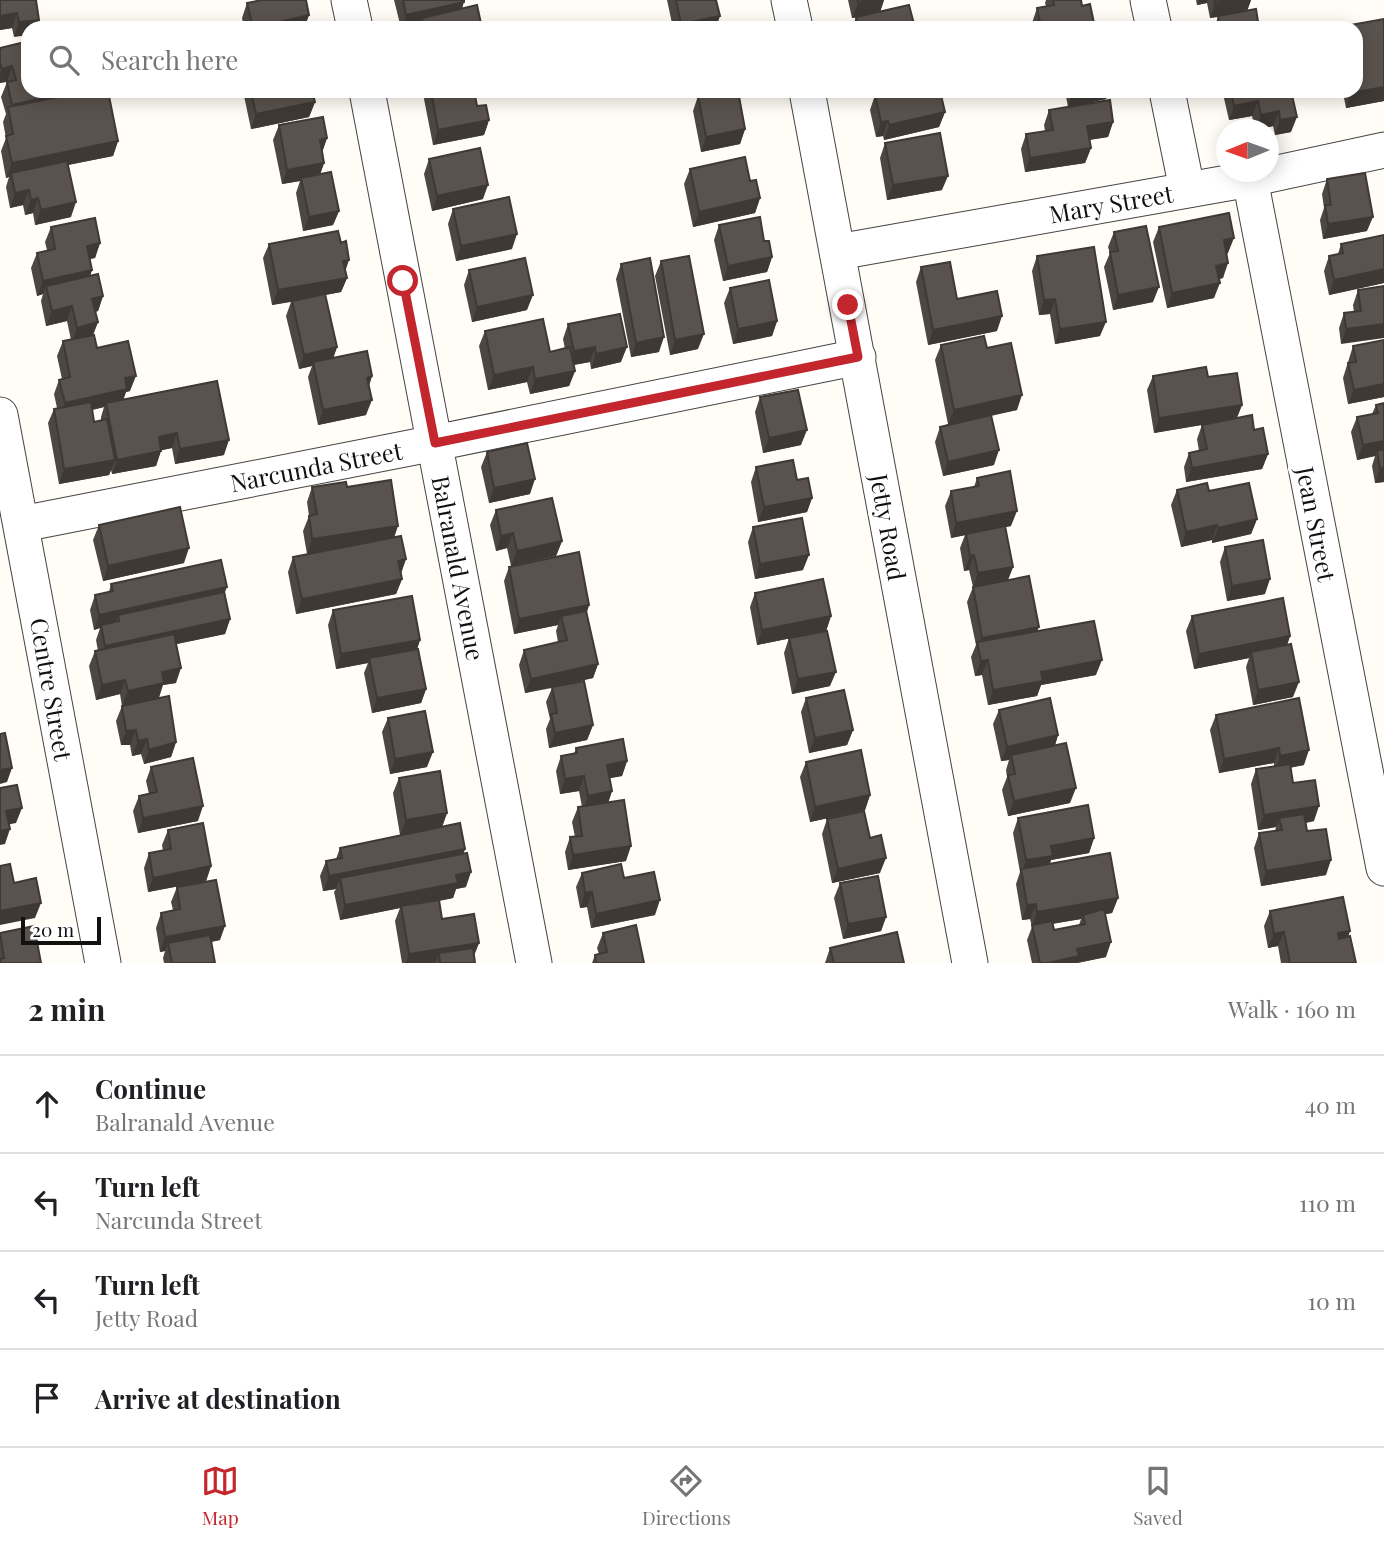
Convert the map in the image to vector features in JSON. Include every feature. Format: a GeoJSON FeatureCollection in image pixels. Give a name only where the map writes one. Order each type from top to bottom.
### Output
{"type":"FeatureCollection","features":[{"type":"Feature","properties":{"kind":"street"},"geometry":{"type":"LineString","coordinates":[[349,0],[354,21]]}},
{"type":"Feature","properties":{"kind":"street"},"geometry":{"type":"LineString","coordinates":[[789,0],[794,21]]}},
{"type":"Feature","properties":{"kind":"street"},"geometry":{"type":"LineString","coordinates":[[1148,0],[1152,21]]}},
{"type":"Feature","properties":{"kind":"street","name":"Balranald Avenue"},"geometry":{"type":"LineString","coordinates":[[368,98],[534,963]]}},
{"type":"Feature","properties":{"kind":"street","name":"Jetty Road"},"geometry":{"type":"LineString","coordinates":[[808,98],[970,963]]}},
{"type":"Feature","properties":{"kind":"street"},"geometry":{"type":"LineString","coordinates":[[1168,98],[1187,189]]}},
{"type":"Feature","properties":{"kind":"street","name":"Mary Street"},"geometry":{"type":"LineString","coordinates":[[1279,173],[1384,150]]}},
{"type":"Feature","properties":{"kind":"street","name":"Mary Street"},"geometry":{"type":"LineString","coordinates":[[838,252],[1231,182]]}},
{"type":"Feature","properties":{"kind":"street","name":"Jean Street"},"geometry":{"type":"LineString","coordinates":[[1251,182],[1384,868]]}},
{"type":"Feature","properties":{"kind":"street","name":"Narcunda Street"},"geometry":{"type":"LineString","coordinates":[[22,524],[858,357]]}},
{"type":"Feature","properties":{"kind":"street","name":"Centre Street"},"geometry":{"type":"LineString","coordinates":[[0,415],[103,963]]}},
{"type":"Feature","properties":{"kind":"building"},"geometry":{"type":"Polygon","coordinates":[[[0,0],[36,0],[39,20],[19,22],[17,13],[0,16],[0,0]]]}},
{"type":"Feature","properties":{"kind":"building"},"geometry":{"type":"Polygon","coordinates":[[[262,0],[306,0],[309,15],[284,21],[251,21],[247,3],[262,0]]]}},
{"type":"Feature","properties":{"kind":"building"},"geometry":{"type":"Polygon","coordinates":[[[403,0],[464,0],[464,2],[406,15],[403,0]]]}},
{"type":"Feature","properties":{"kind":"building"},"geometry":{"type":"Polygon","coordinates":[[[676,0],[716,0],[720,16],[680,21],[676,0]]]}},
{"type":"Feature","properties":{"kind":"building"},"geometry":{"type":"Polygon","coordinates":[[[1053,0],[1081,0],[1082,6],[1090,4],[1094,21],[1040,21],[1037,8],[1054,5],[1053,0]]]}},
{"type":"Feature","properties":{"kind":"building"},"geometry":{"type":"Polygon","coordinates":[[[477,5],[480,21],[423,21],[422,18],[477,5]]]}},
{"type":"Feature","properties":{"kind":"building"},"geometry":{"type":"Polygon","coordinates":[[[909,5],[913,21],[857,21],[856,17],[909,5]]]}},
{"type":"Feature","properties":{"kind":"building"},"geometry":{"type":"Polygon","coordinates":[[[1256,9],[1258,21],[1219,21],[1218,16],[1256,9]]]}},
{"type":"Feature","properties":{"kind":"building"},"geometry":{"type":"Polygon","coordinates":[[[1384,19],[1384,87],[1363,91],[1363,23],[1384,19]]]}},
{"type":"Feature","properties":{"kind":"building"},"geometry":{"type":"Polygon","coordinates":[[[21,43],[21,98],[42,98],[12,105],[7,82],[16,80],[12,66],[2,69],[0,48],[21,43]]]}},
{"type":"Feature","properties":{"kind":"building"},"geometry":{"type":"Polygon","coordinates":[[[54,98],[109,98],[118,141],[12,163],[6,136],[13,134],[8,107],[54,98]]]}},
{"type":"Feature","properties":{"kind":"building"},"geometry":{"type":"Polygon","coordinates":[[[253,98],[314,98],[315,102],[256,114],[253,98]]]}},
{"type":"Feature","properties":{"kind":"building"},"geometry":{"type":"Polygon","coordinates":[[[432,98],[475,98],[477,106],[486,105],[489,120],[438,130],[432,98]]]}},
{"type":"Feature","properties":{"kind":"building"},"geometry":{"type":"Polygon","coordinates":[[[698,98],[739,98],[745,129],[706,137],[698,98]]]}},
{"type":"Feature","properties":{"kind":"building"},"geometry":{"type":"Polygon","coordinates":[[[876,98],[942,98],[945,112],[889,125],[888,121],[881,122],[876,98]]]}},
{"type":"Feature","properties":{"kind":"building"},"geometry":{"type":"Polygon","coordinates":[[[1232,98],[1293,98],[1297,117],[1280,120],[1279,111],[1261,115],[1258,101],[1234,106],[1232,98]]]}},
{"type":"Feature","properties":{"kind":"building"},"geometry":{"type":"Polygon","coordinates":[[[1110,100],[1113,122],[1087,126],[1091,148],[1030,158],[1026,134],[1053,130],[1049,110],[1110,100]]]}},
{"type":"Feature","properties":{"kind":"building"},"geometry":{"type":"Polygon","coordinates":[[[323,117],[327,138],[320,140],[324,163],[287,170],[279,125],[323,117]]]}},
{"type":"Feature","properties":{"kind":"building"},"geometry":{"type":"Polygon","coordinates":[[[940,133],[948,176],[893,185],[885,143],[940,133]]]}},
{"type":"Feature","properties":{"kind":"building"},"geometry":{"type":"Polygon","coordinates":[[[480,148],[488,185],[437,196],[429,159],[480,148]]]}},
{"type":"Feature","properties":{"kind":"building"},"geometry":{"type":"Polygon","coordinates":[[[745,157],[750,181],[756,180],[760,198],[699,212],[690,169],[745,157]]]}},
{"type":"Feature","properties":{"kind":"building"},"geometry":{"type":"Polygon","coordinates":[[[67,161],[76,202],[41,210],[38,198],[31,200],[29,190],[15,193],[11,173],[67,161]]]}},
{"type":"Feature","properties":{"kind":"building"},"geometry":{"type":"Polygon","coordinates":[[[331,172],[339,211],[309,217],[301,178],[331,172]]]}},
{"type":"Feature","properties":{"kind":"building"},"geometry":{"type":"Polygon","coordinates":[[[1365,173],[1373,217],[1328,224],[1325,205],[1331,205],[1327,179],[1365,173]]]}},
{"type":"Feature","properties":{"kind":"building"},"geometry":{"type":"Polygon","coordinates":[[[509,197],[517,234],[461,246],[453,209],[509,197]]]}},
{"type":"Feature","properties":{"kind":"building"},"geometry":{"type":"Polygon","coordinates":[[[1229,213],[1234,238],[1224,240],[1228,263],[1216,266],[1220,283],[1172,293],[1159,227],[1229,213]]]}},
{"type":"Feature","properties":{"kind":"building"},"geometry":{"type":"Polygon","coordinates":[[[760,217],[764,241],[769,241],[772,257],[728,266],[719,225],[760,217]]]}},
{"type":"Feature","properties":{"kind":"building"},"geometry":{"type":"Polygon","coordinates":[[[95,218],[100,243],[87,246],[92,270],[43,281],[37,253],[55,249],[51,227],[95,218]]]}},
{"type":"Feature","properties":{"kind":"building"},"geometry":{"type":"Polygon","coordinates":[[[1146,226],[1159,287],[1118,295],[1110,252],[1118,251],[1114,232],[1146,226]]]}},
{"type":"Feature","properties":{"kind":"building"},"geometry":{"type":"Polygon","coordinates":[[[338,231],[341,243],[346,241],[349,260],[343,261],[347,278],[278,290],[269,244],[338,231]]]}},
{"type":"Feature","properties":{"kind":"building"},"geometry":{"type":"Polygon","coordinates":[[[1384,235],[1384,269],[1334,280],[1329,256],[1343,253],[1341,244],[1384,235]]]}},
{"type":"Feature","properties":{"kind":"building"},"geometry":{"type":"Polygon","coordinates":[[[1094,247],[1106,322],[1060,329],[1055,299],[1044,300],[1037,256],[1094,247]]]}},
{"type":"Feature","properties":{"kind":"building"},"geometry":{"type":"Polygon","coordinates":[[[689,256],[704,334],[675,340],[661,261],[689,256]]]}},
{"type":"Feature","properties":{"kind":"building"},"geometry":{"type":"Polygon","coordinates":[[[525,258],[533,295],[477,307],[469,270],[525,258]]]}},
{"type":"Feature","properties":{"kind":"building"},"geometry":{"type":"Polygon","coordinates":[[[650,258],[664,337],[636,343],[621,264],[650,258]]]}},
{"type":"Feature","properties":{"kind":"building"},"geometry":{"type":"Polygon","coordinates":[[[950,262],[957,299],[997,291],[1002,316],[933,330],[921,267],[950,262]]]}},
{"type":"Feature","properties":{"kind":"building"},"geometry":{"type":"Polygon","coordinates":[[[98,274],[103,296],[92,299],[98,322],[77,328],[72,306],[52,311],[46,286],[98,274]]]}},
{"type":"Feature","properties":{"kind":"building"},"geometry":{"type":"Polygon","coordinates":[[[769,280],[777,321],[738,329],[730,288],[769,280]]]}},
{"type":"Feature","properties":{"kind":"building"},"geometry":{"type":"Polygon","coordinates":[[[1384,286],[1384,324],[1346,329],[1344,313],[1361,311],[1358,290],[1384,286]]]}},
{"type":"Feature","properties":{"kind":"building"},"geometry":{"type":"Polygon","coordinates":[[[325,294],[337,347],[304,355],[292,301],[325,294]]]}},
{"type":"Feature","properties":{"kind":"building"},"geometry":{"type":"Polygon","coordinates":[[[620,314],[627,347],[596,354],[595,347],[574,351],[568,324],[620,314]]]}},
{"type":"Feature","properties":{"kind":"building"},"geometry":{"type":"Polygon","coordinates":[[[543,319],[550,352],[570,347],[575,371],[535,379],[533,367],[494,375],[485,331],[543,319]]]}},
{"type":"Feature","properties":{"kind":"building"},"geometry":{"type":"Polygon","coordinates":[[[94,335],[97,348],[128,341],[136,376],[125,378],[127,389],[65,403],[59,380],[70,377],[63,341],[94,335]]]}},
{"type":"Feature","properties":{"kind":"building"},"geometry":{"type":"Polygon","coordinates":[[[984,336],[987,348],[1011,343],[1022,395],[954,410],[941,345],[984,336]]]}},
{"type":"Feature","properties":{"kind":"building"},"geometry":{"type":"Polygon","coordinates":[[[1384,340],[1384,384],[1354,390],[1348,363],[1356,362],[1353,346],[1384,340]]]}},
{"type":"Feature","properties":{"kind":"building"},"geometry":{"type":"Polygon","coordinates":[[[367,351],[372,376],[367,378],[372,400],[323,410],[313,362],[367,351]]]}},
{"type":"Feature","properties":{"kind":"building"},"geometry":{"type":"Polygon","coordinates":[[[1206,367],[1208,377],[1237,373],[1242,405],[1159,418],[1153,376],[1206,367]]]}},
{"type":"Feature","properties":{"kind":"building"},"geometry":{"type":"Polygon","coordinates":[[[217,381],[229,440],[180,449],[177,433],[159,437],[161,451],[117,460],[106,403],[217,381]]]}},
{"type":"Feature","properties":{"kind":"building"},"geometry":{"type":"Polygon","coordinates":[[[798,390],[807,430],[769,438],[760,397],[798,390]]]}},
{"type":"Feature","properties":{"kind":"building"},"geometry":{"type":"Polygon","coordinates":[[[91,402],[94,422],[107,419],[115,460],[64,469],[54,409],[91,402]]]}},
{"type":"Feature","properties":{"kind":"building"},"geometry":{"type":"Polygon","coordinates":[[[1384,403],[1384,441],[1363,445],[1357,417],[1378,413],[1376,405],[1384,403]]]}},
{"type":"Feature","properties":{"kind":"building"},"geometry":{"type":"Polygon","coordinates":[[[991,415],[999,450],[948,462],[940,427],[991,415]]]}},
{"type":"Feature","properties":{"kind":"building"},"geometry":{"type":"Polygon","coordinates":[[[1252,415],[1254,430],[1263,428],[1268,454],[1192,468],[1189,453],[1207,449],[1202,425],[1252,415]]]}},
{"type":"Feature","properties":{"kind":"building"},"geometry":{"type":"Polygon","coordinates":[[[527,443],[535,479],[494,488],[487,452],[527,443]]]}},
{"type":"Feature","properties":{"kind":"building"},"geometry":{"type":"Polygon","coordinates":[[[1384,449],[1384,468],[1380,469],[1377,451],[1384,449]]]}},
{"type":"Feature","properties":{"kind":"building"},"geometry":{"type":"Polygon","coordinates":[[[793,460],[797,480],[808,478],[812,498],[764,507],[756,467],[793,460]]]}},
{"type":"Feature","properties":{"kind":"building"},"geometry":{"type":"Polygon","coordinates":[[[1010,471],[1017,511],[956,523],[951,491],[979,486],[977,478],[1010,471]]]}},
{"type":"Feature","properties":{"kind":"building"},"geometry":{"type":"Polygon","coordinates":[[[391,480],[398,526],[312,539],[309,516],[317,514],[312,487],[346,482],[347,487],[391,480]]]}},
{"type":"Feature","properties":{"kind":"building"},"geometry":{"type":"Polygon","coordinates":[[[1207,483],[1209,491],[1249,483],[1257,519],[1186,532],[1177,490],[1207,483]]]}},
{"type":"Feature","properties":{"kind":"building"},"geometry":{"type":"Polygon","coordinates":[[[552,498],[562,541],[517,551],[513,533],[501,536],[496,510],[552,498]]]}},
{"type":"Feature","properties":{"kind":"building"},"geometry":{"type":"Polygon","coordinates":[[[180,507],[189,548],[108,566],[99,525],[180,507]]]}},
{"type":"Feature","properties":{"kind":"building"},"geometry":{"type":"Polygon","coordinates":[[[802,518],[809,555],[760,564],[753,527],[802,518]]]}},
{"type":"Feature","properties":{"kind":"building"},"geometry":{"type":"Polygon","coordinates":[[[1005,526],[1013,567],[978,573],[974,555],[970,556],[966,534],[1005,526]]]}},
{"type":"Feature","properties":{"kind":"building"},"geometry":{"type":"Polygon","coordinates":[[[401,536],[406,559],[398,561],[402,579],[302,599],[293,557],[401,536]]]}},
{"type":"Feature","properties":{"kind":"building"},"geometry":{"type":"Polygon","coordinates":[[[1263,540],[1270,579],[1232,586],[1225,547],[1263,540]]]}},
{"type":"Feature","properties":{"kind":"building"},"geometry":{"type":"Polygon","coordinates":[[[579,552],[589,605],[519,619],[509,567],[579,552]]]}},
{"type":"Feature","properties":{"kind":"building"},"geometry":{"type":"Polygon","coordinates":[[[221,560],[227,587],[99,615],[95,595],[113,591],[111,584],[221,560]]]}},
{"type":"Feature","properties":{"kind":"building"},"geometry":{"type":"Polygon","coordinates":[[[1029,576],[1039,627],[982,638],[973,587],[1029,576]]]}},
{"type":"Feature","properties":{"kind":"building"},"geometry":{"type":"Polygon","coordinates":[[[823,579],[831,616],[762,630],[755,593],[823,579]]]}},
{"type":"Feature","properties":{"kind":"building"},"geometry":{"type":"Polygon","coordinates":[[[224,592],[230,619],[105,646],[101,625],[119,621],[118,615],[224,592]]]}},
{"type":"Feature","properties":{"kind":"building"},"geometry":{"type":"Polygon","coordinates":[[[412,596],[420,640],[341,654],[333,610],[412,596]]]}},
{"type":"Feature","properties":{"kind":"building"},"geometry":{"type":"Polygon","coordinates":[[[1283,598],[1290,636],[1199,654],[1192,616],[1283,598]]]}},
{"type":"Feature","properties":{"kind":"building"},"geometry":{"type":"Polygon","coordinates":[[[586,611],[598,664],[531,679],[524,650],[567,640],[561,616],[586,611]]]}},
{"type":"Feature","properties":{"kind":"building"},"geometry":{"type":"Polygon","coordinates":[[[1094,621],[1102,660],[1041,672],[1043,681],[993,690],[988,660],[981,661],[977,642],[1094,621]]]}},
{"type":"Feature","properties":{"kind":"building"},"geometry":{"type":"Polygon","coordinates":[[[827,631],[836,672],[798,679],[789,638],[827,631]]]}},
{"type":"Feature","properties":{"kind":"building"},"geometry":{"type":"Polygon","coordinates":[[[174,634],[181,668],[162,672],[164,683],[128,691],[125,680],[102,685],[95,651],[174,634]]]}},
{"type":"Feature","properties":{"kind":"building"},"geometry":{"type":"Polygon","coordinates":[[[1291,644],[1299,682],[1258,690],[1251,652],[1291,644]]]}},
{"type":"Feature","properties":{"kind":"building"},"geometry":{"type":"Polygon","coordinates":[[[418,649],[426,689],[377,698],[369,658],[418,649]]]}},
{"type":"Feature","properties":{"kind":"building"},"geometry":{"type":"Polygon","coordinates":[[[584,681],[593,725],[555,733],[551,714],[557,713],[552,687],[584,681]]]}},
{"type":"Feature","properties":{"kind":"building"},"geometry":{"type":"Polygon","coordinates":[[[844,690],[853,730],[815,738],[806,698],[844,690]]]}},
{"type":"Feature","properties":{"kind":"building"},"geometry":{"type":"Polygon","coordinates":[[[169,696],[176,742],[149,750],[147,739],[138,741],[136,730],[126,731],[122,706],[169,696]]]}},
{"type":"Feature","properties":{"kind":"building"},"geometry":{"type":"Polygon","coordinates":[[[1050,698],[1058,735],[1007,747],[999,710],[1050,698]]]}},
{"type":"Feature","properties":{"kind":"building"},"geometry":{"type":"Polygon","coordinates":[[[1299,698],[1309,750],[1280,756],[1279,748],[1224,759],[1216,715],[1299,698]]]}},
{"type":"Feature","properties":{"kind":"building"},"geometry":{"type":"Polygon","coordinates":[[[425,711],[433,752],[395,759],[388,718],[425,711]]]}},
{"type":"Feature","properties":{"kind":"building"},"geometry":{"type":"Polygon","coordinates":[[[5,733],[12,768],[0,770],[0,734],[5,733]]]}},
{"type":"Feature","properties":{"kind":"building"},"geometry":{"type":"Polygon","coordinates":[[[623,739],[627,761],[607,765],[612,791],[588,796],[584,776],[565,779],[561,756],[577,753],[576,748],[623,739]]]}},
{"type":"Feature","properties":{"kind":"building"},"geometry":{"type":"Polygon","coordinates":[[[1066,743],[1076,788],[1014,801],[1008,775],[1015,774],[1011,755],[1066,743]]]}},
{"type":"Feature","properties":{"kind":"building"},"geometry":{"type":"Polygon","coordinates":[[[861,750],[870,795],[815,807],[806,762],[861,750]]]}},
{"type":"Feature","properties":{"kind":"building"},"geometry":{"type":"Polygon","coordinates":[[[193,758],[203,806],[143,818],[139,796],[157,792],[151,767],[193,758]]]}},
{"type":"Feature","properties":{"kind":"building"},"geometry":{"type":"Polygon","coordinates":[[[1290,764],[1293,783],[1315,780],[1319,806],[1264,815],[1256,769],[1290,764]]]}},
{"type":"Feature","properties":{"kind":"building"},"geometry":{"type":"Polygon","coordinates":[[[440,771],[447,813],[406,820],[399,778],[440,771]]]}},
{"type":"Feature","properties":{"kind":"building"},"geometry":{"type":"Polygon","coordinates":[[[17,785],[22,808],[6,811],[10,829],[0,831],[0,788],[17,785]]]}},
{"type":"Feature","properties":{"kind":"building"},"geometry":{"type":"Polygon","coordinates":[[[624,800],[631,846],[573,855],[570,837],[582,836],[578,807],[624,800]]]}},
{"type":"Feature","properties":{"kind":"building"},"geometry":{"type":"Polygon","coordinates":[[[1088,805],[1094,838],[1051,846],[1053,856],[1026,860],[1018,818],[1088,805]]]}},
{"type":"Feature","properties":{"kind":"building"},"geometry":{"type":"Polygon","coordinates":[[[864,811],[870,838],[881,835],[886,858],[838,869],[827,819],[864,811]]]}},
{"type":"Feature","properties":{"kind":"building"},"geometry":{"type":"Polygon","coordinates":[[[1304,814],[1307,831],[1326,829],[1331,860],[1266,871],[1259,833],[1282,830],[1279,818],[1304,814]]]}},
{"type":"Feature","properties":{"kind":"building"},"geometry":{"type":"Polygon","coordinates":[[[203,823],[211,866],[153,878],[149,853],[171,849],[168,830],[203,823]]]}},
{"type":"Feature","properties":{"kind":"building"},"geometry":{"type":"Polygon","coordinates":[[[460,823],[465,849],[329,876],[326,861],[342,858],[340,848],[460,823]]]}},
{"type":"Feature","properties":{"kind":"building"},"geometry":{"type":"Polygon","coordinates":[[[467,853],[471,872],[456,875],[458,883],[345,905],[340,878],[467,853]]]}},
{"type":"Feature","properties":{"kind":"building"},"geometry":{"type":"Polygon","coordinates":[[[1110,853],[1118,898],[1037,912],[1036,904],[1027,905],[1021,869],[1110,853]]]}},
{"type":"Feature","properties":{"kind":"building"},"geometry":{"type":"Polygon","coordinates":[[[10,864],[14,883],[36,878],[41,903],[0,911],[0,866],[10,864]]]}},
{"type":"Feature","properties":{"kind":"building"},"geometry":{"type":"Polygon","coordinates":[[[621,864],[624,878],[654,872],[660,900],[596,914],[592,892],[585,893],[582,873],[621,864]]]}},
{"type":"Feature","properties":{"kind":"building"},"geometry":{"type":"Polygon","coordinates":[[[878,876],[886,917],[848,924],[840,883],[878,876]]]}},
{"type":"Feature","properties":{"kind":"building"},"geometry":{"type":"Polygon","coordinates":[[[216,880],[225,926],[165,937],[161,913],[180,909],[177,887],[216,880]]]}},
{"type":"Feature","properties":{"kind":"building"},"geometry":{"type":"Polygon","coordinates":[[[1343,897],[1350,931],[1338,933],[1339,939],[1350,936],[1356,963],[1290,963],[1284,932],[1274,934],[1270,911],[1343,897]]]}},
{"type":"Feature","properties":{"kind":"building"},"geometry":{"type":"Polygon","coordinates":[[[439,900],[442,919],[474,914],[479,943],[409,954],[401,906],[439,900]]]}},
{"type":"Feature","properties":{"kind":"building"},"geometry":{"type":"Polygon","coordinates":[[[1104,909],[1111,942],[1077,949],[1079,956],[1040,963],[1032,925],[1052,921],[1054,930],[1085,924],[1083,915],[1104,909]]]}},
{"type":"Feature","properties":{"kind":"building"},"geometry":{"type":"Polygon","coordinates":[[[636,925],[644,963],[596,963],[595,955],[607,952],[603,933],[636,925]]]}},
{"type":"Feature","properties":{"kind":"building"},"geometry":{"type":"Polygon","coordinates":[[[34,926],[41,963],[1,963],[0,959],[4,958],[0,933],[34,926]]]}},
{"type":"Feature","properties":{"kind":"building"},"geometry":{"type":"Polygon","coordinates":[[[897,932],[904,963],[834,963],[830,948],[897,932]]]}},
{"type":"Feature","properties":{"kind":"building"},"geometry":{"type":"Polygon","coordinates":[[[210,935],[215,963],[172,963],[168,943],[210,935]]]}},
{"type":"Feature","properties":{"kind":"building"},"geometry":{"type":"Polygon","coordinates":[[[473,948],[475,963],[440,963],[439,953],[473,948]]]}},
{"type":"Feature","properties":{"kind":"route"},"geometry":{"type":"LineString","coordinates":[[403,281],[435,443],[858,357],[848,305]]}}]}
